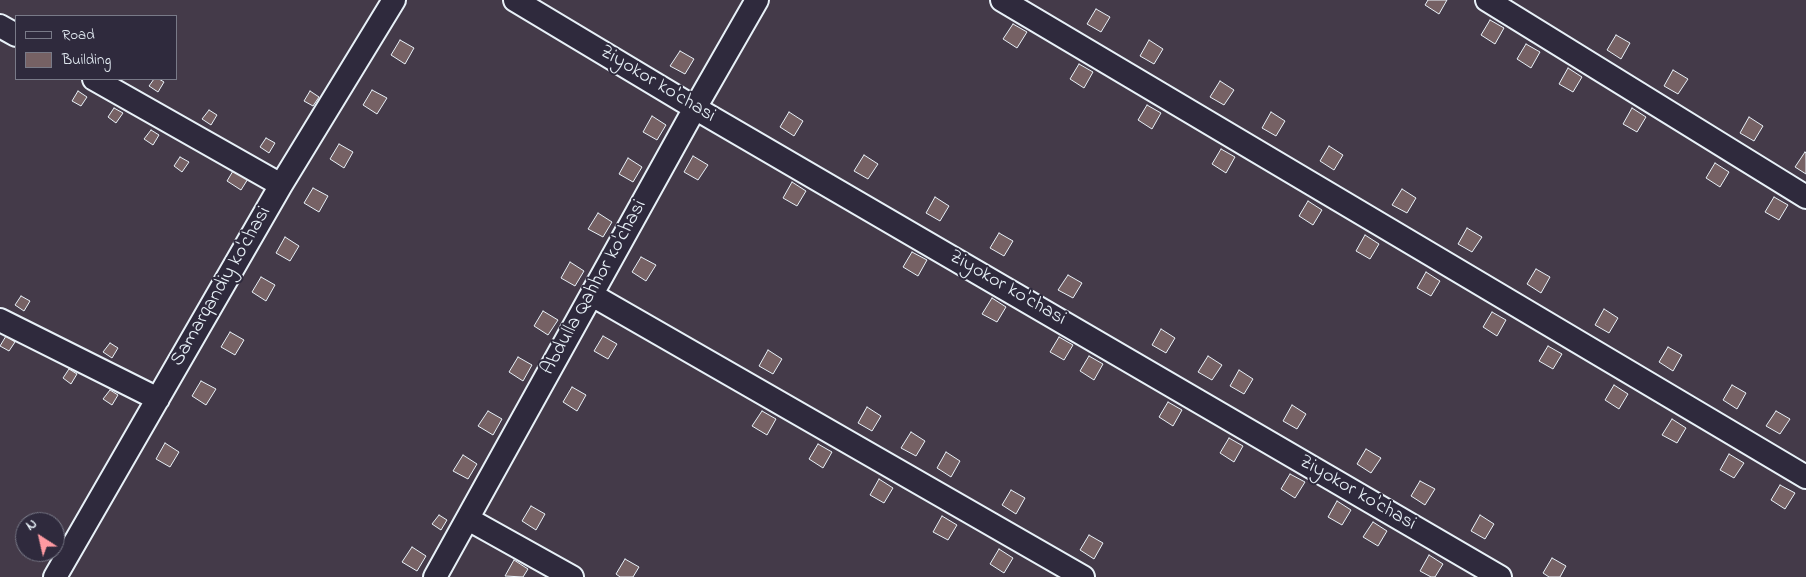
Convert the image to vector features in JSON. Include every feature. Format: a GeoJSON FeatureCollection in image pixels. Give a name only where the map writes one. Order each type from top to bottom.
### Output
{"type":"FeatureCollection","features":[{"type":"Feature","properties":{"kind":"street","name":"Samarqandiy ko'chasi"},"geometry":{"type":"LineString","coordinates":[[55,577],[282,185],[394,0]]}},
{"type":"Feature","properties":{"kind":"street","name":"Ziyokor ko'chasi"},"geometry":{"type":"LineString","coordinates":[[515,0],[695,108],[1500,577]]}},
{"type":"Feature","properties":{"kind":"street","name":"Abdulla Qahhor ko'chasi"},"geometry":{"type":"LineString","coordinates":[[435,577],[695,108],[757,0]]}},
{"type":"Feature","properties":{"kind":"street"},"geometry":{"type":"LineString","coordinates":[[1002,0],[1806,477]]}},
{"type":"Feature","properties":{"kind":"street"},"geometry":{"type":"LineString","coordinates":[[1487,0],[1806,197]]}},
{"type":"Feature","properties":{"kind":"street"},"geometry":{"type":"LineString","coordinates":[[0,26],[15,34]]}},
{"type":"Feature","properties":{"kind":"street"},"geometry":{"type":"LineString","coordinates":[[96,80],[282,185]]}},
{"type":"Feature","properties":{"kind":"street"},"geometry":{"type":"LineString","coordinates":[[592,295],[1083,577]]}},
{"type":"Feature","properties":{"kind":"street"},"geometry":{"type":"LineString","coordinates":[[0,320],[158,399]]}},
{"type":"Feature","properties":{"kind":"street"},"geometry":{"type":"LineString","coordinates":[[468,519],[572,577]]}},
{"type":"Feature","properties":{"kind":"building"},"geometry":{"type":"Polygon","coordinates":[[[1428,0],[1447,0],[1439,14],[1425,5],[1428,0]]]}},
{"type":"Feature","properties":{"kind":"building"},"geometry":{"type":"Polygon","coordinates":[[[1096,9],[1110,17],[1101,32],[1087,24],[1096,9]]]}},
{"type":"Feature","properties":{"kind":"building"},"geometry":{"type":"Polygon","coordinates":[[[1490,20],[1504,28],[1495,44],[1481,35],[1490,20]]]}},
{"type":"Feature","properties":{"kind":"building"},"geometry":{"type":"Polygon","coordinates":[[[1013,24],[1027,32],[1017,48],[1003,39],[1013,24]]]}},
{"type":"Feature","properties":{"kind":"building"},"geometry":{"type":"Polygon","coordinates":[[[1616,35],[1630,43],[1621,59],[1607,50],[1616,35]]]}},
{"type":"Feature","properties":{"kind":"building"},"geometry":{"type":"Polygon","coordinates":[[[400,40],[414,48],[405,64],[391,55],[400,40]]]}},
{"type":"Feature","properties":{"kind":"building"},"geometry":{"type":"Polygon","coordinates":[[[1149,40],[1163,49],[1154,64],[1140,56],[1149,40]]]}},
{"type":"Feature","properties":{"kind":"building"},"geometry":{"type":"Polygon","coordinates":[[[1526,44],[1540,52],[1531,68],[1517,59],[1526,44]]]}},
{"type":"Feature","properties":{"kind":"building"},"geometry":{"type":"Polygon","coordinates":[[[680,51],[694,59],[685,74],[670,66],[680,51]]]}},
{"type":"Feature","properties":{"kind":"building"},"geometry":{"type":"Polygon","coordinates":[[[1079,64],[1093,72],[1084,88],[1070,79],[1079,64]]]}},
{"type":"Feature","properties":{"kind":"building"},"geometry":{"type":"Polygon","coordinates":[[[1568,68],[1582,77],[1573,92],[1559,84],[1568,68]]]}},
{"type":"Feature","properties":{"kind":"building"},"geometry":{"type":"Polygon","coordinates":[[[1673,70],[1688,79],[1678,94],[1664,86],[1673,70]]]}},
{"type":"Feature","properties":{"kind":"building"},"geometry":{"type":"Polygon","coordinates":[[[153,80],[164,82],[158,92],[149,86],[153,80]]]}},
{"type":"Feature","properties":{"kind":"building"},"geometry":{"type":"Polygon","coordinates":[[[1220,81],[1234,90],[1224,105],[1210,97],[1220,81]]]}},
{"type":"Feature","properties":{"kind":"building"},"geometry":{"type":"Polygon","coordinates":[[[372,90],[387,98],[377,114],[363,105],[372,90]]]}},
{"type":"Feature","properties":{"kind":"building"},"geometry":{"type":"Polygon","coordinates":[[[78,91],[87,97],[81,106],[72,101],[78,91]]]}},
{"type":"Feature","properties":{"kind":"building"},"geometry":{"type":"Polygon","coordinates":[[[310,91],[319,97],[313,106],[304,101],[310,91]]]}},
{"type":"Feature","properties":{"kind":"building"},"geometry":{"type":"Polygon","coordinates":[[[1147,105],[1161,113],[1152,129],[1138,120],[1147,105]]]}},
{"type":"Feature","properties":{"kind":"building"},"geometry":{"type":"Polygon","coordinates":[[[114,108],[123,113],[116,123],[108,117],[114,108]]]}},
{"type":"Feature","properties":{"kind":"building"},"geometry":{"type":"Polygon","coordinates":[[[1632,108],[1646,117],[1637,132],[1623,124],[1632,108]]]}},
{"type":"Feature","properties":{"kind":"building"},"geometry":{"type":"Polygon","coordinates":[[[209,110],[217,115],[211,125],[202,119],[209,110]]]}},
{"type":"Feature","properties":{"kind":"building"},"geometry":{"type":"Polygon","coordinates":[[[789,112],[803,121],[794,136],[780,127],[789,112]]]}},
{"type":"Feature","properties":{"kind":"building"},"geometry":{"type":"Polygon","coordinates":[[[1271,112],[1285,121],[1276,136],[1262,128],[1271,112]]]}},
{"type":"Feature","properties":{"kind":"building"},"geometry":{"type":"Polygon","coordinates":[[[652,116],[666,125],[657,140],[643,132],[652,116]]]}},
{"type":"Feature","properties":{"kind":"building"},"geometry":{"type":"Polygon","coordinates":[[[1749,117],[1763,126],[1754,141],[1740,133],[1749,117]]]}},
{"type":"Feature","properties":{"kind":"building"},"geometry":{"type":"Polygon","coordinates":[[[151,130],[159,135],[153,145],[144,139],[151,130]]]}},
{"type":"Feature","properties":{"kind":"building"},"geometry":{"type":"Polygon","coordinates":[[[266,138],[275,143],[269,153],[260,147],[266,138]]]}},
{"type":"Feature","properties":{"kind":"building"},"geometry":{"type":"Polygon","coordinates":[[[339,144],[353,152],[344,168],[330,159],[339,144]]]}},
{"type":"Feature","properties":{"kind":"building"},"geometry":{"type":"Polygon","coordinates":[[[1329,146],[1343,155],[1334,170],[1320,161],[1329,146]]]}},
{"type":"Feature","properties":{"kind":"building"},"geometry":{"type":"Polygon","coordinates":[[[1221,149],[1235,157],[1226,173],[1212,164],[1221,149]]]}},
{"type":"Feature","properties":{"kind":"building"},"geometry":{"type":"Polygon","coordinates":[[[1806,153],[1806,174],[1795,167],[1806,153]]]}},
{"type":"Feature","properties":{"kind":"building"},"geometry":{"type":"Polygon","coordinates":[[[864,155],[878,164],[868,179],[854,171],[864,155]]]}},
{"type":"Feature","properties":{"kind":"building"},"geometry":{"type":"Polygon","coordinates":[[[693,156],[708,165],[698,180],[684,172],[693,156]]]}},
{"type":"Feature","properties":{"kind":"building"},"geometry":{"type":"Polygon","coordinates":[[[180,157],[189,162],[182,172],[174,166],[180,157]]]}},
{"type":"Feature","properties":{"kind":"building"},"geometry":{"type":"Polygon","coordinates":[[[628,158],[642,167],[633,182],[619,174],[628,158]]]}},
{"type":"Feature","properties":{"kind":"building"},"geometry":{"type":"Polygon","coordinates":[[[1715,163],[1729,172],[1720,187],[1706,178],[1715,163]]]}},
{"type":"Feature","properties":{"kind":"building"},"geometry":{"type":"Polygon","coordinates":[[[236,166],[251,174],[241,190],[227,181],[236,166]]]}},
{"type":"Feature","properties":{"kind":"building"},"geometry":{"type":"Polygon","coordinates":[[[792,182],[806,191],[797,206],[783,198],[792,182]]]}},
{"type":"Feature","properties":{"kind":"building"},"geometry":{"type":"Polygon","coordinates":[[[313,188],[328,196],[319,212],[304,203],[313,188]]]}},
{"type":"Feature","properties":{"kind":"building"},"geometry":{"type":"Polygon","coordinates":[[[1402,189],[1416,198],[1407,213],[1392,205],[1402,189]]]}},
{"type":"Feature","properties":{"kind":"building"},"geometry":{"type":"Polygon","coordinates":[[[935,197],[949,206],[940,221],[926,213],[935,197]]]}},
{"type":"Feature","properties":{"kind":"building"},"geometry":{"type":"Polygon","coordinates":[[[1774,197],[1788,205],[1779,220],[1765,212],[1774,197]]]}},
{"type":"Feature","properties":{"kind":"building"},"geometry":{"type":"Polygon","coordinates":[[[1308,201],[1322,210],[1313,225],[1299,216],[1308,201]]]}},
{"type":"Feature","properties":{"kind":"building"},"geometry":{"type":"Polygon","coordinates":[[[598,213],[612,222],[603,237],[588,229],[598,213]]]}},
{"type":"Feature","properties":{"kind":"building"},"geometry":{"type":"Polygon","coordinates":[[[1467,228],[1482,237],[1472,252],[1458,244],[1467,228]]]}},
{"type":"Feature","properties":{"kind":"building"},"geometry":{"type":"Polygon","coordinates":[[[999,233],[1013,241],[1004,256],[990,248],[999,233]]]}},
{"type":"Feature","properties":{"kind":"building"},"geometry":{"type":"Polygon","coordinates":[[[1365,235],[1379,244],[1370,259],[1356,251],[1365,235]]]}},
{"type":"Feature","properties":{"kind":"building"},"geometry":{"type":"Polygon","coordinates":[[[285,237],[299,246],[290,261],[276,253],[285,237]]]}},
{"type":"Feature","properties":{"kind":"building"},"geometry":{"type":"Polygon","coordinates":[[[912,252],[927,260],[918,276],[903,267],[912,252]]]}},
{"type":"Feature","properties":{"kind":"building"},"geometry":{"type":"Polygon","coordinates":[[[641,257],[656,265],[646,281],[632,272],[641,257]]]}},
{"type":"Feature","properties":{"kind":"building"},"geometry":{"type":"Polygon","coordinates":[[[570,262],[584,271],[575,286],[561,278],[570,262]]]}},
{"type":"Feature","properties":{"kind":"building"},"geometry":{"type":"Polygon","coordinates":[[[1536,269],[1550,277],[1541,293],[1527,284],[1536,269]]]}},
{"type":"Feature","properties":{"kind":"building"},"geometry":{"type":"Polygon","coordinates":[[[1426,272],[1440,281],[1431,296],[1417,288],[1426,272]]]}},
{"type":"Feature","properties":{"kind":"building"},"geometry":{"type":"Polygon","coordinates":[[[1068,275],[1082,283],[1073,298],[1058,290],[1068,275]]]}},
{"type":"Feature","properties":{"kind":"building"},"geometry":{"type":"Polygon","coordinates":[[[261,277],[275,285],[266,301],[252,292],[261,277]]]}},
{"type":"Feature","properties":{"kind":"building"},"geometry":{"type":"Polygon","coordinates":[[[21,296],[30,301],[24,311],[15,305],[21,296]]]}},
{"type":"Feature","properties":{"kind":"building"},"geometry":{"type":"Polygon","coordinates":[[[992,298],[1006,307],[997,322],[982,314],[992,298]]]}},
{"type":"Feature","properties":{"kind":"building"},"geometry":{"type":"Polygon","coordinates":[[[1604,309],[1618,318],[1609,333],[1595,325],[1604,309]]]}},
{"type":"Feature","properties":{"kind":"building"},"geometry":{"type":"Polygon","coordinates":[[[543,311],[558,320],[548,335],[534,326],[543,311]]]}},
{"type":"Feature","properties":{"kind":"building"},"geometry":{"type":"Polygon","coordinates":[[[1492,312],[1506,320],[1497,336],[1483,327],[1492,312]]]}},
{"type":"Feature","properties":{"kind":"building"},"geometry":{"type":"Polygon","coordinates":[[[1161,329],[1175,338],[1166,353],[1152,345],[1161,329]]]}},
{"type":"Feature","properties":{"kind":"building"},"geometry":{"type":"Polygon","coordinates":[[[230,332],[244,340],[235,355],[221,347],[230,332]]]}},
{"type":"Feature","properties":{"kind":"building"},"geometry":{"type":"Polygon","coordinates":[[[6,336],[15,342],[9,351],[0,346],[6,336]]]}},
{"type":"Feature","properties":{"kind":"building"},"geometry":{"type":"Polygon","coordinates":[[[603,336],[617,344],[608,359],[594,351],[603,336]]]}},
{"type":"Feature","properties":{"kind":"building"},"geometry":{"type":"Polygon","coordinates":[[[1059,337],[1073,345],[1064,360],[1050,352],[1059,337]]]}},
{"type":"Feature","properties":{"kind":"building"},"geometry":{"type":"Polygon","coordinates":[[[110,343],[118,348],[112,358],[103,352],[110,343]]]}},
{"type":"Feature","properties":{"kind":"building"},"geometry":{"type":"Polygon","coordinates":[[[1548,346],[1562,354],[1553,369],[1539,361],[1548,346]]]}},
{"type":"Feature","properties":{"kind":"building"},"geometry":{"type":"Polygon","coordinates":[[[1668,347],[1682,355],[1673,371],[1659,362],[1668,347]]]}},
{"type":"Feature","properties":{"kind":"building"},"geometry":{"type":"Polygon","coordinates":[[[768,350],[782,359],[773,374],[759,366],[768,350]]]}},
{"type":"Feature","properties":{"kind":"building"},"geometry":{"type":"Polygon","coordinates":[[[1089,356],[1103,364],[1094,380],[1080,371],[1089,356]]]}},
{"type":"Feature","properties":{"kind":"building"},"geometry":{"type":"Polygon","coordinates":[[[1208,356],[1222,365],[1212,380],[1198,372],[1208,356]]]}},
{"type":"Feature","properties":{"kind":"building"},"geometry":{"type":"Polygon","coordinates":[[[518,357],[532,365],[523,381],[509,372],[518,357]]]}},
{"type":"Feature","properties":{"kind":"building"},"geometry":{"type":"Polygon","coordinates":[[[69,369],[77,374],[71,384],[63,378],[69,369]]]}},
{"type":"Feature","properties":{"kind":"building"},"geometry":{"type":"Polygon","coordinates":[[[1239,370],[1253,379],[1244,394],[1230,386],[1239,370]]]}},
{"type":"Feature","properties":{"kind":"building"},"geometry":{"type":"Polygon","coordinates":[[[201,381],[216,389],[206,405],[192,396],[201,381]]]}},
{"type":"Feature","properties":{"kind":"building"},"geometry":{"type":"Polygon","coordinates":[[[1614,385],[1628,394],[1619,409],[1605,400],[1614,385]]]}},
{"type":"Feature","properties":{"kind":"building"},"geometry":{"type":"Polygon","coordinates":[[[1732,385],[1746,393],[1737,409],[1723,400],[1732,385]]]}},
{"type":"Feature","properties":{"kind":"building"},"geometry":{"type":"Polygon","coordinates":[[[572,387],[586,395],[577,411],[563,402],[572,387]]]}},
{"type":"Feature","properties":{"kind":"building"},"geometry":{"type":"Polygon","coordinates":[[[110,390],[118,395],[112,405],[103,399],[110,390]]]}},
{"type":"Feature","properties":{"kind":"building"},"geometry":{"type":"Polygon","coordinates":[[[1168,402],[1182,410],[1173,426],[1159,417],[1168,402]]]}},
{"type":"Feature","properties":{"kind":"building"},"geometry":{"type":"Polygon","coordinates":[[[1292,405],[1306,414],[1297,429],[1283,421],[1292,405]]]}},
{"type":"Feature","properties":{"kind":"building"},"geometry":{"type":"Polygon","coordinates":[[[867,407],[881,416],[872,431],[858,423],[867,407]]]}},
{"type":"Feature","properties":{"kind":"building"},"geometry":{"type":"Polygon","coordinates":[[[488,411],[502,419],[493,435],[478,426],[488,411]]]}},
{"type":"Feature","properties":{"kind":"building"},"geometry":{"type":"Polygon","coordinates":[[[762,411],[776,419],[767,435],[752,426],[762,411]]]}},
{"type":"Feature","properties":{"kind":"building"},"geometry":{"type":"Polygon","coordinates":[[[1776,411],[1790,419],[1780,434],[1766,426],[1776,411]]]}},
{"type":"Feature","properties":{"kind":"building"},"geometry":{"type":"Polygon","coordinates":[[[1672,419],[1686,428],[1677,443],[1662,435],[1672,419]]]}},
{"type":"Feature","properties":{"kind":"building"},"geometry":{"type":"Polygon","coordinates":[[[911,432],[925,441],[916,456],[901,448],[911,432]]]}},
{"type":"Feature","properties":{"kind":"building"},"geometry":{"type":"Polygon","coordinates":[[[1229,438],[1243,446],[1234,462],[1220,453],[1229,438]]]}},
{"type":"Feature","properties":{"kind":"building"},"geometry":{"type":"Polygon","coordinates":[[[165,443],[179,452],[170,467],[156,459],[165,443]]]}},
{"type":"Feature","properties":{"kind":"building"},"geometry":{"type":"Polygon","coordinates":[[[818,444],[832,452],[823,468],[809,459],[818,444]]]}},
{"type":"Feature","properties":{"kind":"building"},"geometry":{"type":"Polygon","coordinates":[[[1366,449],[1381,458],[1371,473],[1357,464],[1366,449]]]}},
{"type":"Feature","properties":{"kind":"building"},"geometry":{"type":"Polygon","coordinates":[[[946,452],[960,461],[951,477],[937,468],[946,452]]]}},
{"type":"Feature","properties":{"kind":"building"},"geometry":{"type":"Polygon","coordinates":[[[1729,454],[1744,463],[1734,478],[1720,470],[1729,454]]]}},
{"type":"Feature","properties":{"kind":"building"},"geometry":{"type":"Polygon","coordinates":[[[463,455],[477,464],[468,479],[453,471],[463,455]]]}},
{"type":"Feature","properties":{"kind":"building"},"geometry":{"type":"Polygon","coordinates":[[[1290,474],[1305,482],[1295,498],[1281,489],[1290,474]]]}},
{"type":"Feature","properties":{"kind":"building"},"geometry":{"type":"Polygon","coordinates":[[[879,479],[893,488],[884,503],[870,495],[879,479]]]}},
{"type":"Feature","properties":{"kind":"building"},"geometry":{"type":"Polygon","coordinates":[[[1420,481],[1435,489],[1425,505],[1411,496],[1420,481]]]}},
{"type":"Feature","properties":{"kind":"building"},"geometry":{"type":"Polygon","coordinates":[[[1780,485],[1795,493],[1785,509],[1771,500],[1780,485]]]}},
{"type":"Feature","properties":{"kind":"building"},"geometry":{"type":"Polygon","coordinates":[[[1011,490],[1025,498],[1016,514],[1002,505],[1011,490]]]}},
{"type":"Feature","properties":{"kind":"building"},"geometry":{"type":"Polygon","coordinates":[[[1337,501],[1351,510],[1342,525],[1328,517],[1337,501]]]}},
{"type":"Feature","properties":{"kind":"building"},"geometry":{"type":"Polygon","coordinates":[[[531,506],[545,514],[536,530],[522,521],[531,506]]]}},
{"type":"Feature","properties":{"kind":"building"},"geometry":{"type":"Polygon","coordinates":[[[439,515],[447,520],[441,530],[432,524],[439,515]]]}},
{"type":"Feature","properties":{"kind":"building"},"geometry":{"type":"Polygon","coordinates":[[[1480,515],[1494,524],[1485,539],[1471,531],[1480,515]]]}},
{"type":"Feature","properties":{"kind":"building"},"geometry":{"type":"Polygon","coordinates":[[[942,516],[957,525],[948,540],[933,532],[942,516]]]}},
{"type":"Feature","properties":{"kind":"building"},"geometry":{"type":"Polygon","coordinates":[[[1373,522],[1387,531],[1378,546],[1363,537],[1373,522]]]}},
{"type":"Feature","properties":{"kind":"building"},"geometry":{"type":"Polygon","coordinates":[[[1089,535],[1103,543],[1094,559],[1080,550],[1089,535]]]}},
{"type":"Feature","properties":{"kind":"building"},"geometry":{"type":"Polygon","coordinates":[[[412,547],[426,556],[417,571],[402,562],[412,547]]]}},
{"type":"Feature","properties":{"kind":"building"},"geometry":{"type":"Polygon","coordinates":[[[999,549],[1013,558],[1004,573],[990,564],[999,549]]]}},
{"type":"Feature","properties":{"kind":"building"},"geometry":{"type":"Polygon","coordinates":[[[1429,555],[1443,564],[1435,577],[1420,571],[1429,555]]]}},
{"type":"Feature","properties":{"kind":"building"},"geometry":{"type":"Polygon","coordinates":[[[1552,558],[1566,566],[1560,577],[1549,577],[1543,573],[1552,558]]]}},
{"type":"Feature","properties":{"kind":"building"},"geometry":{"type":"Polygon","coordinates":[[[625,559],[639,567],[633,577],[620,577],[616,574],[625,559]]]}},
{"type":"Feature","properties":{"kind":"building"},"geometry":{"type":"Polygon","coordinates":[[[514,560],[528,569],[523,577],[505,576],[514,560]]]}}]}
